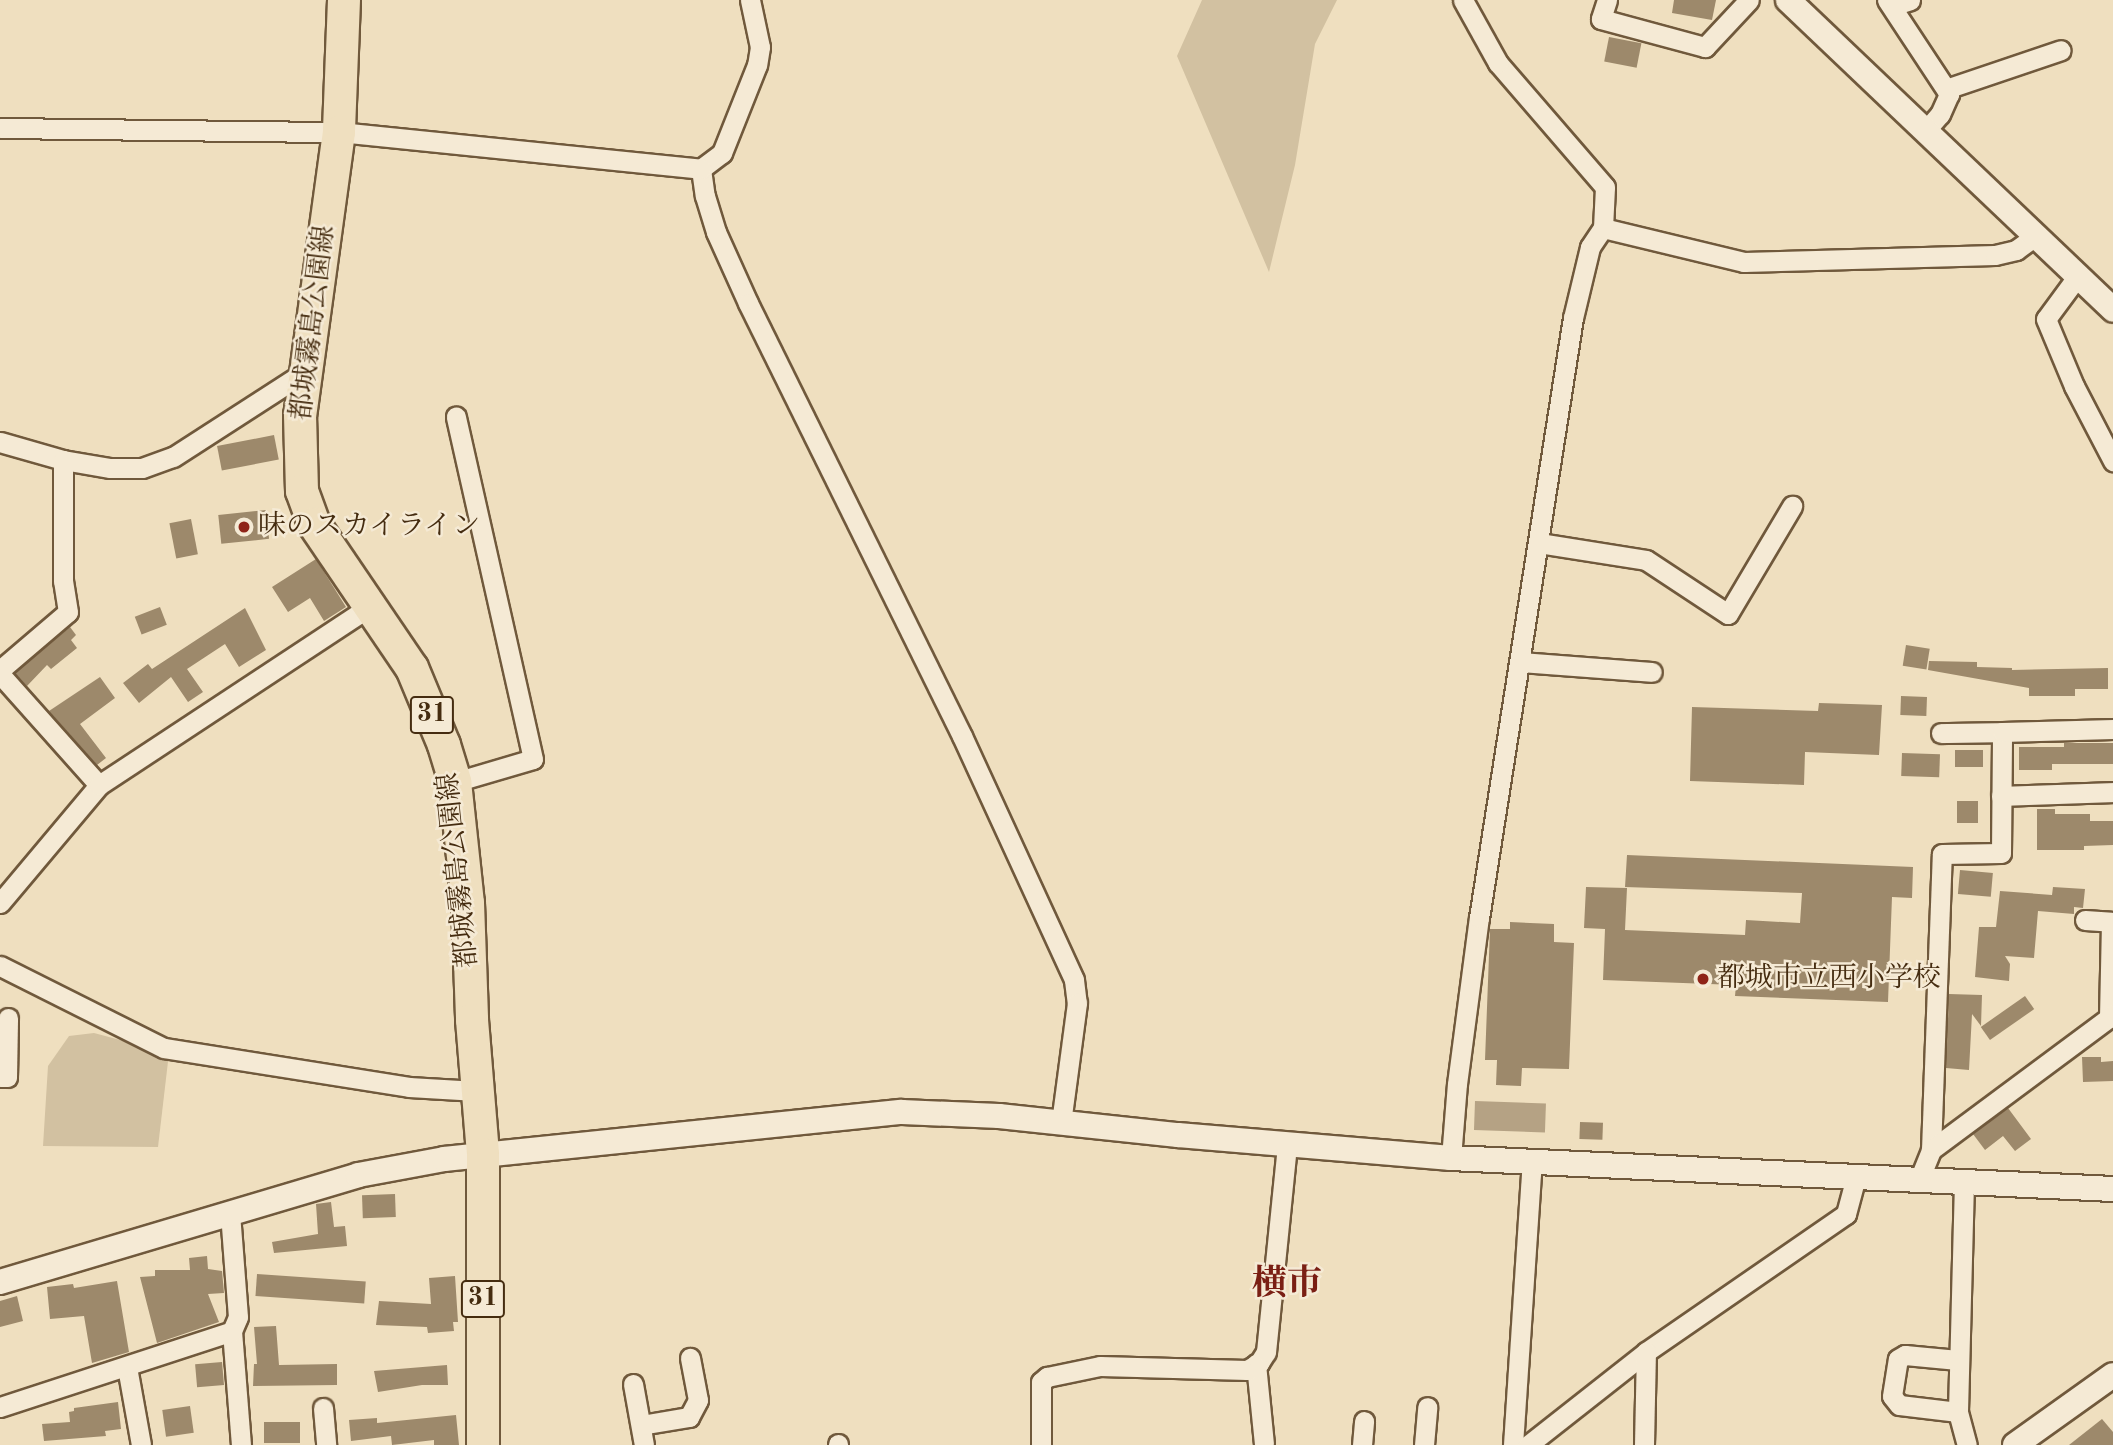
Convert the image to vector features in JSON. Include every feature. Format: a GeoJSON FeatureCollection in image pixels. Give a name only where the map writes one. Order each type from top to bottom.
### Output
{"type":"FeatureCollection","features":[{"type":"Feature","properties":{"kind":"main road","name":"都城霧島公園線"},"geometry":{"type":"LineString","coordinates":[[344,0],[339,132],[300,415],[302,491],[314,524],[412,668],[440,734],[455,782],[468,903],[477,1091],[483,1154],[483,1445]]}},
{"type":"Feature","properties":{"kind":"street"},"geometry":{"type":"LineString","coordinates":[[0,128],[339,132],[701,169],[722,153],[757,65],[760,47],[750,0]]}},
{"type":"Feature","properties":{"kind":"street"},"geometry":{"type":"LineString","coordinates":[[1451,1158],[1457,1084],[1479,918],[1573,318],[1590,247],[1603,228],[1605,187],[1600,177],[1498,63],[1463,0]]}},
{"type":"Feature","properties":{"kind":"street"},"geometry":{"type":"LineString","coordinates":[[1607,0],[1601,19],[1705,47],[1749,0]]}},
{"type":"Feature","properties":{"kind":"street"},"geometry":{"type":"LineString","coordinates":[[1788,0],[2113,310]]}},
{"type":"Feature","properties":{"kind":"street"},"geometry":{"type":"LineString","coordinates":[[1894,2],[1949,94],[1946,104],[1925,131]]}},
{"type":"Feature","properties":{"kind":"street"},"geometry":{"type":"LineString","coordinates":[[1946,89],[2061,50]]}},
{"type":"Feature","properties":{"kind":"street"},"geometry":{"type":"LineString","coordinates":[[701,169],[705,196],[716,232],[748,303],[962,736],[1074,980],[1077,1003],[1061,1123]]}},
{"type":"Feature","properties":{"kind":"street"},"geometry":{"type":"LineString","coordinates":[[1603,228],[1744,262],[1995,255],[2016,250],[2034,237]]}},
{"type":"Feature","properties":{"kind":"street"},"geometry":{"type":"LineString","coordinates":[[2077,277],[2046,319],[2074,386],[2113,461]]}},
{"type":"Feature","properties":{"kind":"street"},"geometry":{"type":"LineString","coordinates":[[0,442],[63,460],[110,468],[142,468],[173,457],[275,388],[305,372]]}},
{"type":"Feature","properties":{"kind":"street"},"geometry":{"type":"LineString","coordinates":[[455,782],[533,759],[456,417]]}},
{"type":"Feature","properties":{"kind":"street"},"geometry":{"type":"LineString","coordinates":[[63,460],[63,581],[68,612],[0,672],[99,785]]}},
{"type":"Feature","properties":{"kind":"street"},"geometry":{"type":"LineString","coordinates":[[1539,543],[1646,560],[1728,614],[1791,506]]}},
{"type":"Feature","properties":{"kind":"street"},"geometry":{"type":"LineString","coordinates":[[0,903],[99,785],[369,607]]}},
{"type":"Feature","properties":{"kind":"street"},"geometry":{"type":"LineString","coordinates":[[1520,662],[1652,672]]}},
{"type":"Feature","properties":{"kind":"street"},"geometry":{"type":"LineString","coordinates":[[1941,733],[2113,729]]}},
{"type":"Feature","properties":{"kind":"street"},"geometry":{"type":"LineString","coordinates":[[1919,1180],[1931,1150],[1942,854],[2001,853],[2002,732]]}},
{"type":"Feature","properties":{"kind":"street"},"geometry":{"type":"LineString","coordinates":[[2001,796],[2113,792]]}},
{"type":"Feature","properties":{"kind":"street"},"geometry":{"type":"LineString","coordinates":[[1931,1150],[2111,1016],[2111,922],[2085,920]]}},
{"type":"Feature","properties":{"kind":"street"},"geometry":{"type":"LineString","coordinates":[[0,965],[164,1048],[409,1087],[477,1091]]}},
{"type":"Feature","properties":{"kind":"street"},"geometry":{"type":"LineString","coordinates":[[0,1077],[7,1077],[8,1018]]}},
{"type":"Feature","properties":{"kind":"street"},"geometry":{"type":"LineString","coordinates":[[0,1282],[358,1175],[483,1154],[902,1112],[999,1116],[1287,1145],[1451,1158],[2113,1189]]}},
{"type":"Feature","properties":{"kind":"street"},"geometry":{"type":"LineString","coordinates":[[1041,1445],[1041,1382],[1047,1377],[1100,1366],[1247,1370],[1266,1352],[1287,1145]]}},
{"type":"Feature","properties":{"kind":"street"},"geometry":{"type":"LineString","coordinates":[[1513,1445],[1532,1161]]}},
{"type":"Feature","properties":{"kind":"street"},"geometry":{"type":"LineString","coordinates":[[1528,1445],[1646,1352],[1846,1214],[1856,1177]]}},
{"type":"Feature","properties":{"kind":"street"},"geometry":{"type":"LineString","coordinates":[[1964,1182],[1958,1412],[1967,1445]]}},
{"type":"Feature","properties":{"kind":"street"},"geometry":{"type":"LineString","coordinates":[[230,1212],[238,1317],[232,1331],[241,1445]]}},
{"type":"Feature","properties":{"kind":"street"},"geometry":{"type":"LineString","coordinates":[[0,1407],[232,1331]]}},
{"type":"Feature","properties":{"kind":"street"},"geometry":{"type":"LineString","coordinates":[[1644,1445],[1646,1352]]}},
{"type":"Feature","properties":{"kind":"street"},"geometry":{"type":"LineString","coordinates":[[1958,1360],[1905,1355],[1898,1359],[1892,1396],[1899,1405],[1958,1412]]}},
{"type":"Feature","properties":{"kind":"street"},"geometry":{"type":"LineString","coordinates":[[641,1425],[689,1417],[698,1400],[690,1358]]}},
{"type":"Feature","properties":{"kind":"street"},"geometry":{"type":"LineString","coordinates":[[1256,1364],[1264,1444]]}},
{"type":"Feature","properties":{"kind":"street"},"geometry":{"type":"LineString","coordinates":[[127,1367],[141,1445]]}},
{"type":"Feature","properties":{"kind":"street"},"geometry":{"type":"LineString","coordinates":[[2015,1445],[2113,1375]]}},
{"type":"Feature","properties":{"kind":"street"},"geometry":{"type":"LineString","coordinates":[[633,1384],[644,1445]]}},
{"type":"Feature","properties":{"kind":"street"},"geometry":{"type":"LineString","coordinates":[[1424,1445],[1427,1407]]}},
{"type":"Feature","properties":{"kind":"street"},"geometry":{"type":"LineString","coordinates":[[323,1408],[326,1445]]}},
{"type":"Feature","properties":{"kind":"street"},"geometry":{"type":"LineString","coordinates":[[1362,1445],[1364,1421]]}},
{"type":"Feature","properties":{"kind":"shaded area"},"geometry":{"type":"Polygon","coordinates":[[[1202,0],[1337,0],[1315,44],[1295,165],[1269,272],[1177,56],[1202,0]]]}},
{"type":"Feature","properties":{"kind":"shaded area"},"geometry":{"type":"Polygon","coordinates":[[[94,1033],[169,1053],[158,1147],[43,1146],[48,1066],[69,1036],[94,1033]]]}},
{"type":"Feature","properties":{"kind":"shaded area"},"geometry":{"type":"Polygon","coordinates":[[[1475,1101],[1546,1103],[1545,1132],[1474,1130],[1475,1101]]]}},
{"type":"Feature","properties":{"kind":"building"},"geometry":{"type":"Polygon","coordinates":[[[1674,0],[1716,0],[1712,20],[1672,13],[1674,0]]]}},
{"type":"Feature","properties":{"kind":"building"},"geometry":{"type":"Polygon","coordinates":[[[1609,37],[1641,43],[1637,68],[1604,62],[1609,37]]]}},
{"type":"Feature","properties":{"kind":"building"},"geometry":{"type":"Polygon","coordinates":[[[274,435],[279,460],[222,471],[217,446],[274,435]]]}},
{"type":"Feature","properties":{"kind":"building","name":"味のスカイライン"},"geometry":{"type":"Polygon","coordinates":[[[266,510],[269,539],[221,544],[218,515],[266,510]]]}},
{"type":"Feature","properties":{"kind":"building"},"geometry":{"type":"Polygon","coordinates":[[[191,519],[198,554],[176,559],[169,523],[191,519]]]}},
{"type":"Feature","properties":{"kind":"building"},"geometry":{"type":"Polygon","coordinates":[[[316,559],[346,607],[324,621],[310,598],[288,612],[272,587],[316,559]]]}},
{"type":"Feature","properties":{"kind":"building"},"geometry":{"type":"Polygon","coordinates":[[[160,607],[167,625],[142,634],[135,617],[160,607]]]}},
{"type":"Feature","properties":{"kind":"building"},"geometry":{"type":"Polygon","coordinates":[[[245,608],[266,650],[239,667],[225,644],[187,669],[203,692],[188,702],[171,677],[139,703],[123,683],[148,664],[152,669],[245,608]]]}},
{"type":"Feature","properties":{"kind":"building"},"geometry":{"type":"Polygon","coordinates":[[[70,627],[76,635],[71,640],[77,648],[51,669],[47,665],[27,686],[15,673],[70,627]]]}},
{"type":"Feature","properties":{"kind":"building"},"geometry":{"type":"Polygon","coordinates":[[[1906,645],[1930,649],[1926,669],[1903,666],[1906,645]]]}},
{"type":"Feature","properties":{"kind":"building"},"geometry":{"type":"Polygon","coordinates":[[[1929,661],[1977,662],[1977,667],[2012,670],[2108,668],[2108,689],[2075,689],[2075,696],[2029,696],[2029,688],[1928,670],[1929,661]]]}},
{"type":"Feature","properties":{"kind":"building"},"geometry":{"type":"Polygon","coordinates":[[[100,677],[115,698],[80,724],[106,758],[97,765],[49,711],[100,677]]]}},
{"type":"Feature","properties":{"kind":"building"},"geometry":{"type":"Polygon","coordinates":[[[1901,696],[1927,697],[1926,716],[1900,715],[1901,696]]]}},
{"type":"Feature","properties":{"kind":"building"},"geometry":{"type":"Polygon","coordinates":[[[1819,703],[1882,705],[1879,755],[1805,752],[1804,785],[1690,781],[1692,707],[1818,711],[1819,703]]]}},
{"type":"Feature","properties":{"kind":"building"},"geometry":{"type":"Polygon","coordinates":[[[2064,743],[2113,743],[2113,764],[2052,764],[2052,770],[2019,770],[2019,747],[2064,747],[2064,743]]]}},
{"type":"Feature","properties":{"kind":"building"},"geometry":{"type":"Polygon","coordinates":[[[1955,750],[1983,750],[1983,767],[1955,767],[1955,750]]]}},
{"type":"Feature","properties":{"kind":"building"},"geometry":{"type":"Polygon","coordinates":[[[1902,753],[1940,754],[1939,777],[1901,776],[1902,753]]]}},
{"type":"Feature","properties":{"kind":"building"},"geometry":{"type":"Polygon","coordinates":[[[1957,801],[1978,801],[1978,823],[1957,823],[1957,801]]]}},
{"type":"Feature","properties":{"kind":"building"},"geometry":{"type":"Polygon","coordinates":[[[2037,809],[2055,809],[2055,814],[2090,814],[2090,821],[2113,821],[2113,845],[2084,846],[2084,850],[2037,850],[2037,809]]]}},
{"type":"Feature","properties":{"kind":"building"},"geometry":{"type":"Polygon","coordinates":[[[1627,855],[1913,867],[1912,898],[1892,897],[1888,1002],[1735,996],[1736,985],[1603,980],[1605,929],[1584,928],[1586,887],[1627,888],[1625,930],[1745,935],[1746,920],[1800,923],[1802,893],[1625,887],[1627,855]]]}},
{"type":"Feature","properties":{"kind":"building"},"geometry":{"type":"Polygon","coordinates":[[[1960,870],[1993,873],[1991,897],[1958,894],[1960,870]]]}},
{"type":"Feature","properties":{"kind":"building"},"geometry":{"type":"Polygon","coordinates":[[[2053,887],[2085,889],[2083,908],[2074,907],[2074,914],[2038,911],[2034,958],[2005,956],[2010,964],[2009,981],[1975,977],[1979,927],[1996,927],[2000,891],[2052,895],[2053,887]]]}},
{"type":"Feature","properties":{"kind":"building"},"geometry":{"type":"Polygon","coordinates":[[[1510,922],[1554,924],[1554,942],[1574,943],[1569,1069],[1522,1068],[1521,1086],[1496,1085],[1497,1060],[1485,1060],[1490,929],[1510,929],[1510,922]]]}},
{"type":"Feature","properties":{"kind":"building"},"geometry":{"type":"Polygon","coordinates":[[[1949,994],[1982,995],[1981,1026],[1972,1014],[1969,1070],[1946,1068],[1949,994]]]}},
{"type":"Feature","properties":{"kind":"building"},"geometry":{"type":"Polygon","coordinates":[[[2025,996],[2034,1009],[1990,1040],[1981,1027],[2025,996]]]}},
{"type":"Feature","properties":{"kind":"building"},"geometry":{"type":"Polygon","coordinates":[[[2082,1057],[2101,1057],[2101,1062],[2113,1061],[2113,1081],[2083,1082],[2082,1057]]]}},
{"type":"Feature","properties":{"kind":"building"},"geometry":{"type":"Polygon","coordinates":[[[2008,1108],[2031,1139],[2015,1151],[2003,1136],[1985,1150],[1973,1134],[2008,1108]]]}},
{"type":"Feature","properties":{"kind":"building"},"geometry":{"type":"Polygon","coordinates":[[[1580,1122],[1603,1123],[1602,1140],[1579,1139],[1580,1122]]]}},
{"type":"Feature","properties":{"kind":"building"},"geometry":{"type":"Polygon","coordinates":[[[395,1194],[396,1217],[363,1218],[362,1195],[395,1194]]]}},
{"type":"Feature","properties":{"kind":"building"},"geometry":{"type":"Polygon","coordinates":[[[331,1202],[334,1227],[345,1226],[347,1246],[274,1253],[272,1242],[318,1234],[316,1204],[331,1202]]]}},
{"type":"Feature","properties":{"kind":"building"},"geometry":{"type":"Polygon","coordinates":[[[207,1256],[208,1269],[222,1271],[224,1293],[208,1294],[219,1322],[157,1343],[140,1277],[155,1276],[155,1270],[190,1270],[189,1258],[207,1256]]]}},
{"type":"Feature","properties":{"kind":"building"},"geometry":{"type":"Polygon","coordinates":[[[257,1274],[366,1282],[364,1304],[255,1296],[257,1274]]]}},
{"type":"Feature","properties":{"kind":"building"},"geometry":{"type":"Polygon","coordinates":[[[455,1276],[458,1322],[453,1322],[454,1331],[428,1333],[427,1327],[376,1325],[379,1301],[431,1304],[429,1278],[455,1276]]]}},
{"type":"Feature","properties":{"kind":"building"},"geometry":{"type":"Polygon","coordinates":[[[117,1281],[129,1352],[92,1363],[84,1316],[50,1319],[47,1287],[73,1284],[74,1288],[117,1281]]]}},
{"type":"Feature","properties":{"kind":"building"},"geometry":{"type":"Polygon","coordinates":[[[17,1296],[23,1321],[0,1327],[0,1301],[17,1296]]]}},
{"type":"Feature","properties":{"kind":"building"},"geometry":{"type":"Polygon","coordinates":[[[276,1326],[279,1365],[337,1364],[337,1385],[253,1386],[254,1364],[257,1364],[254,1327],[276,1326]]]}},
{"type":"Feature","properties":{"kind":"building"},"geometry":{"type":"Polygon","coordinates":[[[222,1362],[224,1385],[197,1387],[195,1364],[222,1362]]]}},
{"type":"Feature","properties":{"kind":"building"},"geometry":{"type":"Polygon","coordinates":[[[447,1365],[448,1385],[422,1385],[378,1392],[374,1371],[447,1365]]]}},
{"type":"Feature","properties":{"kind":"building"},"geometry":{"type":"Polygon","coordinates":[[[118,1402],[121,1429],[105,1431],[106,1436],[44,1441],[42,1424],[70,1422],[69,1412],[74,1411],[74,1408],[118,1402]]]}},
{"type":"Feature","properties":{"kind":"building"},"geometry":{"type":"Polygon","coordinates":[[[190,1406],[194,1433],[166,1437],[162,1410],[190,1406]]]}},
{"type":"Feature","properties":{"kind":"building"},"geometry":{"type":"Polygon","coordinates":[[[456,1415],[459,1445],[434,1445],[434,1440],[392,1445],[391,1436],[351,1441],[349,1420],[377,1418],[377,1423],[456,1415]]]}},
{"type":"Feature","properties":{"kind":"building"},"geometry":{"type":"Polygon","coordinates":[[[2102,1419],[2113,1432],[2113,1445],[2069,1445],[2102,1419]]]}},
{"type":"Feature","properties":{"kind":"building"},"geometry":{"type":"Polygon","coordinates":[[[264,1422],[300,1422],[300,1443],[264,1443],[264,1422]]]}},
{"type":"Feature","properties":{"kind":"place","name":"味のスカイライン"},"geometry":{"type":"Point","coordinates":[244,527]}},
{"type":"Feature","properties":{"kind":"place","name":"都城市立西小学校"},"geometry":{"type":"Point","coordinates":[1703,979]}},
{"type":"Feature","properties":{"kind":"district","name":"横市"},"geometry":{"type":"Point","coordinates":[1287,1285]}}]}
